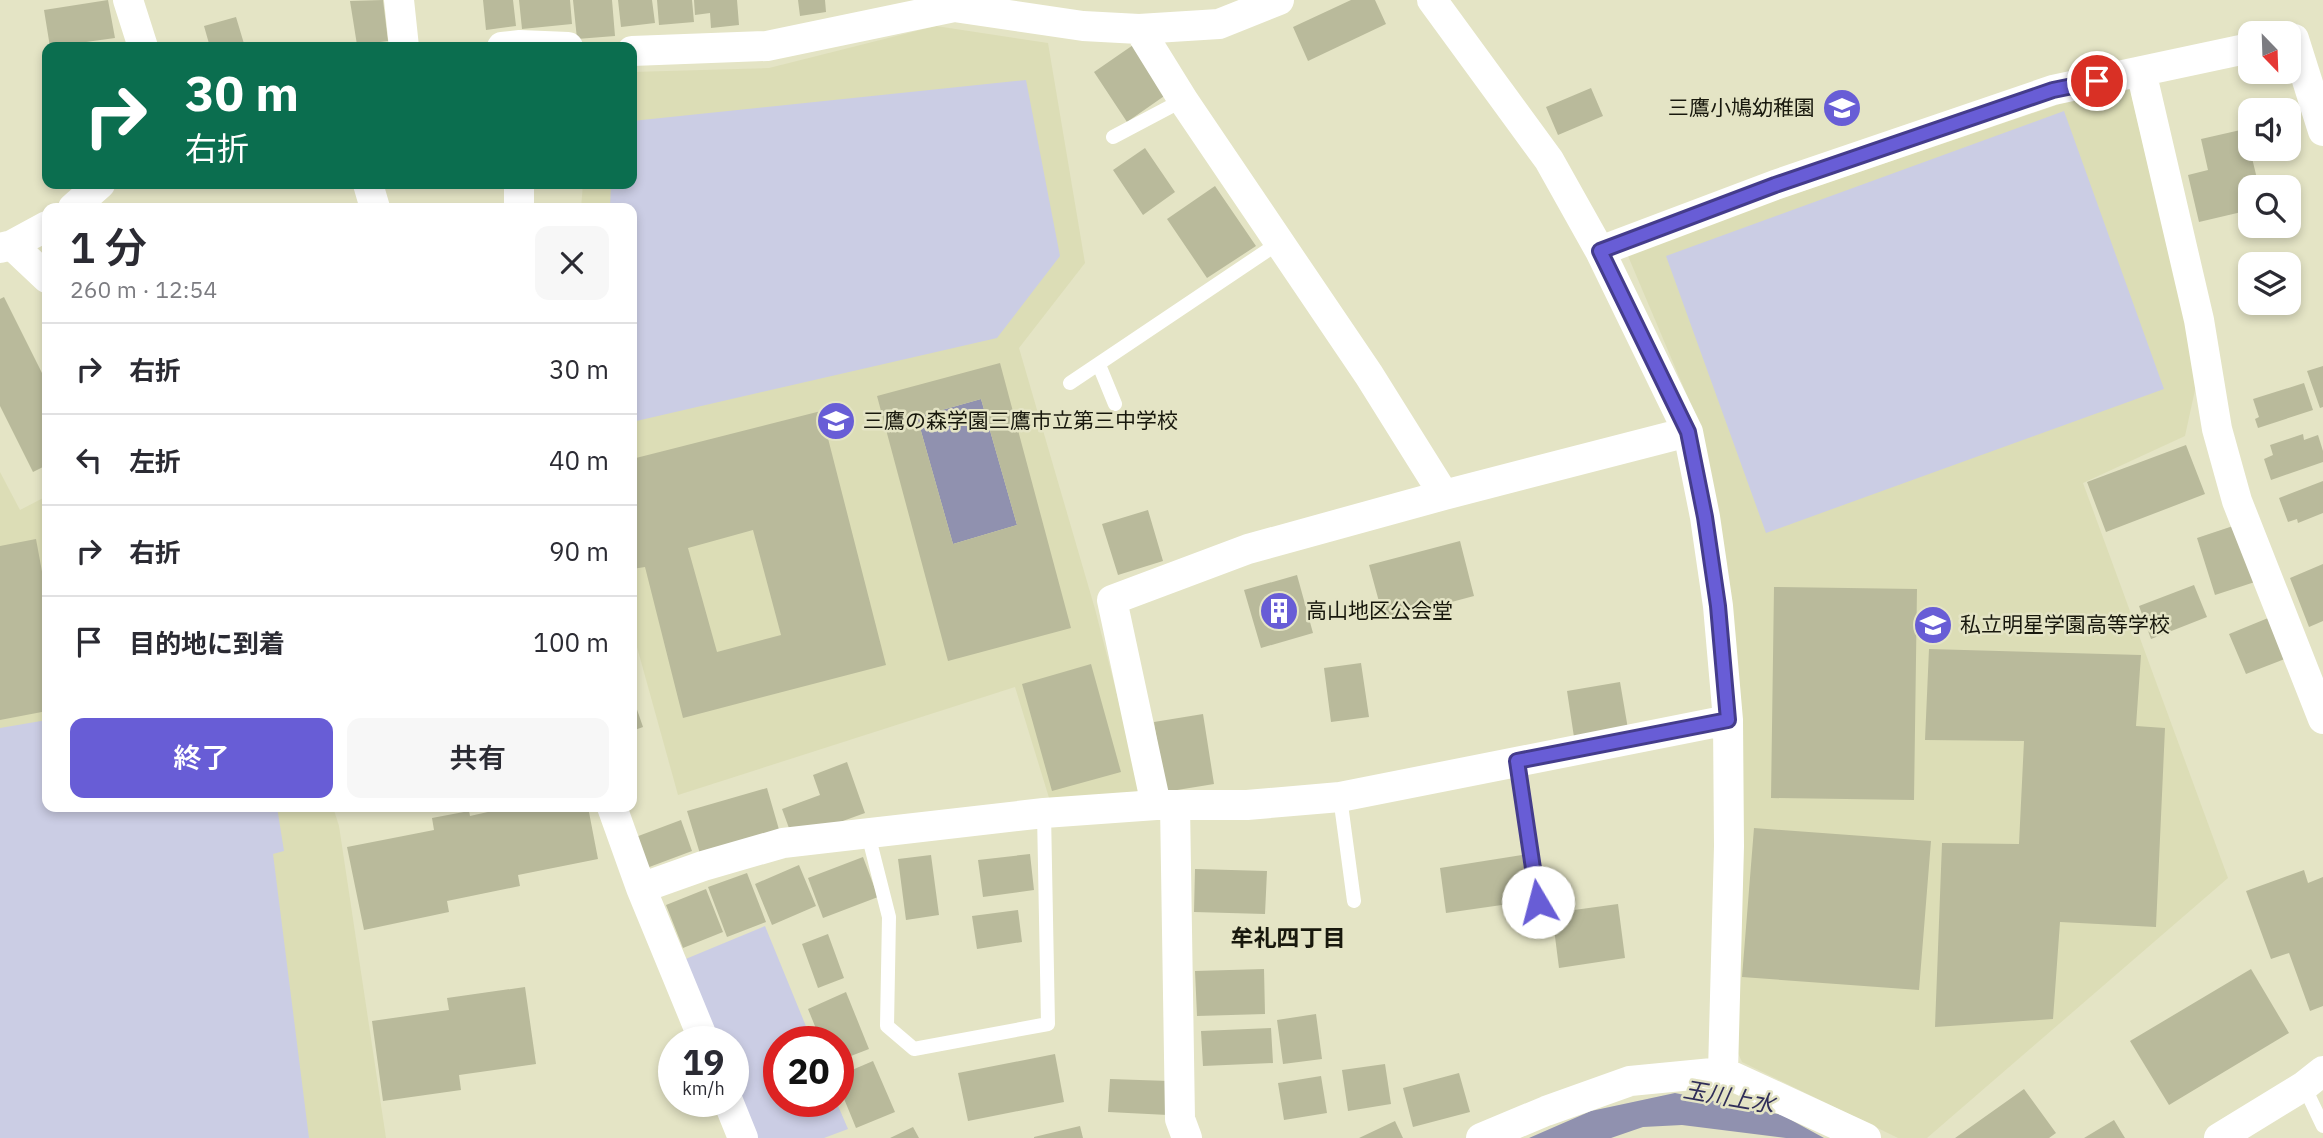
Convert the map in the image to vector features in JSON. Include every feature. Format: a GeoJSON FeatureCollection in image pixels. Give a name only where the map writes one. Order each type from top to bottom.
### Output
{"type":"FeatureCollection","features":[{"type":"Feature","properties":{"kind":"street"},"geometry":{"type":"LineString","coordinates":[[399,0],[403,42]]}},
{"type":"Feature","properties":{"kind":"street"},"geometry":{"type":"LineString","coordinates":[[637,51],[767,46],[954,4],[1083,26],[1139,29],[1219,24],[1279,0]]}},
{"type":"Feature","properties":{"kind":"street"},"geometry":{"type":"LineString","coordinates":[[1432,0],[1549,160],[1600,251],[1688,432],[1705,517],[1718,606],[1728,720],[1729,846],[1723,1072]]}},
{"type":"Feature","properties":{"kind":"street"},"geometry":{"type":"LineString","coordinates":[[131,1],[142,42]]}},
{"type":"Feature","properties":{"kind":"street"},"geometry":{"type":"LineString","coordinates":[[1139,29],[1183,100],[1369,375],[1444,495]]}},
{"type":"Feature","properties":{"kind":"street"},"geometry":{"type":"LineString","coordinates":[[1600,251],[1775,185],[2053,90],[2238,51]]}},
{"type":"Feature","properties":{"kind":"street"},"geometry":{"type":"LineString","coordinates":[[2301,61],[2323,131]]}},
{"type":"Feature","properties":{"kind":"street"},"geometry":{"type":"LineString","coordinates":[[2141,71],[2199,320],[2220,441],[2237,501],[2323,719]]}},
{"type":"Feature","properties":{"kind":"street"},"geometry":{"type":"LineString","coordinates":[[79,203],[94,189]]}},
{"type":"Feature","properties":{"kind":"street"},"geometry":{"type":"LineString","coordinates":[[42,228],[6,246],[42,274]]}},
{"type":"Feature","properties":{"kind":"street"},"geometry":{"type":"LineString","coordinates":[[1187,1138],[1180,1119],[1166,805],[1112,600],[1248,549],[1688,432]]}},
{"type":"Feature","properties":{"kind":"street"},"geometry":{"type":"LineString","coordinates":[[641,888],[703,866],[783,843],[1044,813],[1166,805],[1247,806],[1340,797],[1728,720]]}},
{"type":"Feature","properties":{"kind":"street"},"geometry":{"type":"LineString","coordinates":[[614,812],[641,888],[698,1026]]}},
{"type":"Feature","properties":{"kind":"street"},"geometry":{"type":"LineString","coordinates":[[1481,1138],[1629,1081],[1723,1072],[1866,1138]]}},
{"type":"Feature","properties":{"kind":"street"},"geometry":{"type":"LineString","coordinates":[[2219,1138],[2314,1079]]}},
{"type":"Feature","properties":{"kind":"street"},"geometry":{"type":"LineString","coordinates":[[734,1117],[743,1138]]}},
{"type":"Feature","properties":{"kind":"lane"},"geometry":{"type":"LineString","coordinates":[[1113,137],[1183,100]]}},
{"type":"Feature","properties":{"kind":"lane"},"geometry":{"type":"LineString","coordinates":[[1070,383],[1280,242]]}},
{"type":"Feature","properties":{"kind":"lane"},"geometry":{"type":"LineString","coordinates":[[1099,365],[1115,404]]}},
{"type":"Feature","properties":{"kind":"lane"},"geometry":{"type":"LineString","coordinates":[[1517,761],[1538,902]]}},
{"type":"Feature","properties":{"kind":"lane"},"geometry":{"type":"LineString","coordinates":[[1340,797],[1353,901]]}},
{"type":"Feature","properties":{"kind":"lane"},"geometry":{"type":"LineString","coordinates":[[868,834],[889,917],[887,1026],[914,1049],[1048,1024],[1044,813]]}},
{"type":"Feature","properties":{"kind":"lane"},"geometry":{"type":"LineString","coordinates":[[2314,1079],[2323,1126]]}},
{"type":"Feature","properties":{"kind":"shaded area","name":"三鷹の森学園三鷹市立第三中学校"},"geometry":{"type":"Polygon","coordinates":[[[936,26],[1048,43],[1085,263],[1019,348],[1095,609],[1141,788],[1135,793],[1050,801],[1015,687],[678,795],[637,647],[637,203],[581,203],[583,189],[637,189],[637,72],[769,68],[936,26]]]}},
{"type":"Feature","properties":{"kind":"shaded area"},"geometry":{"type":"Polygon","coordinates":[[[1026,80],[1060,256],[997,338],[637,421],[637,203],[610,203],[611,189],[637,189],[637,120],[1026,80]]]}},
{"type":"Feature","properties":{"kind":"shaded area","name":"私立明星学園高等学校"},"geometry":{"type":"Polygon","coordinates":[[[2128,81],[2198,376],[2185,436],[2083,483],[2228,878],[1927,1138],[1898,1138],[1742,1062],[1732,1040],[1700,426],[1628,256],[1667,237],[2128,81]]]}},
{"type":"Feature","properties":{"kind":"shaded area"},"geometry":{"type":"Polygon","coordinates":[[[2064,111],[2164,389],[1766,533],[1666,256],[2064,111]]]}},
{"type":"Feature","properties":{"kind":"shaded area"},"geometry":{"type":"Polygon","coordinates":[[[981,399],[1017,525],[953,544],[917,417],[981,399]]]}},
{"type":"Feature","properties":{"kind":"shaded area"},"geometry":{"type":"Polygon","coordinates":[[[0,472],[20,510],[42,499],[42,812],[335,812],[339,826],[386,1138],[0,1138],[0,472]]]}},
{"type":"Feature","properties":{"kind":"shaded area"},"geometry":{"type":"Polygon","coordinates":[[[42,721],[42,812],[278,812],[284,851],[273,854],[309,1138],[0,1138],[0,728],[42,721]]]}},
{"type":"Feature","properties":{"kind":"shaded area"},"geometry":{"type":"Polygon","coordinates":[[[765,926],[806,1026],[763,1026],[763,1117],[843,1117],[848,1129],[824,1138],[747,1138],[739,1117],[749,1117],[749,1026],[702,1026],[676,963],[765,926]]]}},
{"type":"Feature","properties":{"kind":"shaded area"},"geometry":{"type":"Polygon","coordinates":[[[1675,1093],[1782,1115],[1824,1138],[1786,1138],[1682,1125],[1643,1127],[1611,1138],[1529,1138],[1591,1111],[1675,1093]]]}},
{"type":"Feature","properties":{"kind":"building"},"geometry":{"type":"Polygon","coordinates":[[[108,0],[115,38],[86,42],[49,42],[44,10],[108,0]]]}},
{"type":"Feature","properties":{"kind":"building"},"geometry":{"type":"Polygon","coordinates":[[[383,0],[388,41],[357,42],[350,1],[383,0]]]}},
{"type":"Feature","properties":{"kind":"building"},"geometry":{"type":"Polygon","coordinates":[[[483,0],[513,0],[516,26],[486,30],[483,0]]]}},
{"type":"Feature","properties":{"kind":"building"},"geometry":{"type":"Polygon","coordinates":[[[519,0],[570,0],[572,24],[522,29],[519,0]]]}},
{"type":"Feature","properties":{"kind":"building"},"geometry":{"type":"Polygon","coordinates":[[[573,0],[612,0],[615,36],[577,39],[573,0]]]}},
{"type":"Feature","properties":{"kind":"building"},"geometry":{"type":"Polygon","coordinates":[[[618,0],[652,0],[655,23],[621,27],[618,0]]]}},
{"type":"Feature","properties":{"kind":"building"},"geometry":{"type":"Polygon","coordinates":[[[657,0],[692,0],[694,22],[659,25],[657,0]]]}},
{"type":"Feature","properties":{"kind":"building"},"geometry":{"type":"Polygon","coordinates":[[[694,0],[737,0],[739,25],[711,28],[710,13],[695,15],[694,0]]]}},
{"type":"Feature","properties":{"kind":"building"},"geometry":{"type":"Polygon","coordinates":[[[798,0],[825,0],[826,12],[800,16],[798,0]]]}},
{"type":"Feature","properties":{"kind":"building"},"geometry":{"type":"Polygon","coordinates":[[[1351,0],[1375,0],[1386,24],[1308,61],[1293,27],[1351,0]]]}},
{"type":"Feature","properties":{"kind":"building"},"geometry":{"type":"Polygon","coordinates":[[[236,17],[244,42],[209,42],[204,26],[236,17]]]}},
{"type":"Feature","properties":{"kind":"building"},"geometry":{"type":"Polygon","coordinates":[[[1136,43],[1170,92],[1127,122],[1094,72],[1136,43]]]}},
{"type":"Feature","properties":{"kind":"building"},"geometry":{"type":"Polygon","coordinates":[[[1591,88],[1603,116],[1558,135],[1546,107],[1591,88]]]}},
{"type":"Feature","properties":{"kind":"building"},"geometry":{"type":"Polygon","coordinates":[[[2238,131],[2238,161],[2253,161],[2256,175],[2238,175],[2238,213],[2199,222],[2188,175],[2208,170],[2201,139],[2238,131]]]}},
{"type":"Feature","properties":{"kind":"building"},"geometry":{"type":"Polygon","coordinates":[[[1145,148],[1175,192],[1143,215],[1113,170],[1145,148]]]}},
{"type":"Feature","properties":{"kind":"building"},"geometry":{"type":"Polygon","coordinates":[[[1215,186],[1256,246],[1207,278],[1167,219],[1215,186]]]}},
{"type":"Feature","properties":{"kind":"building"},"geometry":{"type":"Polygon","coordinates":[[[4,297],[42,373],[42,468],[33,472],[0,406],[0,299],[4,297]]]}},
{"type":"Feature","properties":{"kind":"building"},"geometry":{"type":"Polygon","coordinates":[[[1000,363],[1071,628],[948,661],[877,396],[1000,363]],[[981,399],[917,417],[953,544],[1017,525],[981,399]]]}},
{"type":"Feature","properties":{"kind":"building"},"geometry":{"type":"Polygon","coordinates":[[[2323,366],[2323,407],[2320,408],[2307,371],[2323,366]]]}},
{"type":"Feature","properties":{"kind":"building"},"geometry":{"type":"Polygon","coordinates":[[[2304,383],[2313,410],[2258,428],[2255,419],[2259,417],[2253,399],[2304,383]]]}},
{"type":"Feature","properties":{"kind":"building"},"geometry":{"type":"Polygon","coordinates":[[[821,411],[886,665],[683,718],[645,567],[637,568],[637,458],[821,411]],[[753,530],[688,548],[717,652],[781,635],[753,530]]]}},
{"type":"Feature","properties":{"kind":"building"},"geometry":{"type":"Polygon","coordinates":[[[2303,434],[2304,440],[2318,435],[2323,462],[2271,480],[2264,459],[2273,455],[2270,445],[2303,434]]]}},
{"type":"Feature","properties":{"kind":"building"},"geometry":{"type":"Polygon","coordinates":[[[2186,445],[2205,494],[2106,532],[2087,482],[2186,445]]]}},
{"type":"Feature","properties":{"kind":"building"},"geometry":{"type":"Polygon","coordinates":[[[2323,481],[2323,513],[2298,523],[2297,519],[2288,522],[2279,498],[2323,481]]]}},
{"type":"Feature","properties":{"kind":"building"},"geometry":{"type":"Polygon","coordinates":[[[1148,510],[1163,561],[1118,575],[1102,524],[1148,510]]]}},
{"type":"Feature","properties":{"kind":"building"},"geometry":{"type":"Polygon","coordinates":[[[2242,523],[2261,580],[2215,595],[2197,538],[2242,523]]]}},
{"type":"Feature","properties":{"kind":"building"},"geometry":{"type":"Polygon","coordinates":[[[36,539],[42,572],[42,712],[0,720],[0,546],[36,539]]]}},
{"type":"Feature","properties":{"kind":"building"},"geometry":{"type":"Polygon","coordinates":[[[1460,541],[1474,596],[1384,620],[1369,565],[1460,541]]]}},
{"type":"Feature","properties":{"kind":"building"},"geometry":{"type":"Polygon","coordinates":[[[2323,564],[2323,621],[2309,627],[2290,578],[2323,564]]]}},
{"type":"Feature","properties":{"kind":"building","name":"高山地区公会堂"},"geometry":{"type":"Polygon","coordinates":[[[1297,575],[1313,633],[1261,648],[1244,590],[1297,575]]]}},
{"type":"Feature","properties":{"kind":"building"},"geometry":{"type":"Polygon","coordinates":[[[2194,585],[2207,617],[2151,639],[2139,606],[2194,585]]]}},
{"type":"Feature","properties":{"kind":"building"},"geometry":{"type":"Polygon","coordinates":[[[1774,587],[1917,589],[1914,800],[1771,798],[1774,587]]]}},
{"type":"Feature","properties":{"kind":"building"},"geometry":{"type":"Polygon","coordinates":[[[2273,616],[2290,657],[2246,674],[2229,634],[2273,616]]]}},
{"type":"Feature","properties":{"kind":"building"},"geometry":{"type":"Polygon","coordinates":[[[1929,649],[2141,655],[2136,726],[2165,728],[2156,927],[2060,922],[2053,1019],[1935,1027],[1942,843],[2019,844],[2024,741],[1925,740],[1929,649]]]}},
{"type":"Feature","properties":{"kind":"building"},"geometry":{"type":"Polygon","coordinates":[[[1361,663],[1369,717],[1331,722],[1324,668],[1361,663]]]}},
{"type":"Feature","properties":{"kind":"building"},"geometry":{"type":"Polygon","coordinates":[[[1091,664],[1121,772],[1052,791],[1022,684],[1091,664]]]}},
{"type":"Feature","properties":{"kind":"building"},"geometry":{"type":"Polygon","coordinates":[[[1620,682],[1628,729],[1574,737],[1567,691],[1620,682]]]}},
{"type":"Feature","properties":{"kind":"building"},"geometry":{"type":"Polygon","coordinates":[[[637,710],[643,727],[637,729],[637,710]]]}},
{"type":"Feature","properties":{"kind":"building"},"geometry":{"type":"Polygon","coordinates":[[[1203,714],[1214,784],[1165,792],[1154,722],[1203,714]]]}},
{"type":"Feature","properties":{"kind":"building"},"geometry":{"type":"Polygon","coordinates":[[[847,762],[865,813],[793,839],[782,809],[820,795],[813,775],[847,762]]]}},
{"type":"Feature","properties":{"kind":"building"},"geometry":{"type":"Polygon","coordinates":[[[767,788],[780,833],[701,857],[687,811],[767,788]]]}},
{"type":"Feature","properties":{"kind":"building"},"geometry":{"type":"Polygon","coordinates":[[[464,812],[469,812],[470,816],[488,812],[589,812],[598,859],[518,875],[520,886],[447,901],[449,912],[364,930],[347,847],[434,830],[432,818],[464,812]]]}},
{"type":"Feature","properties":{"kind":"building"},"geometry":{"type":"Polygon","coordinates":[[[681,820],[692,851],[644,869],[633,838],[681,820]]]}},
{"type":"Feature","properties":{"kind":"building"},"geometry":{"type":"Polygon","coordinates":[[[1754,828],[1931,841],[1919,990],[1742,977],[1754,828]]]}},
{"type":"Feature","properties":{"kind":"building"},"geometry":{"type":"Polygon","coordinates":[[[1030,854],[1034,890],[983,897],[978,860],[1030,854]]]}},
{"type":"Feature","properties":{"kind":"building"},"geometry":{"type":"Polygon","coordinates":[[[931,855],[939,915],[906,920],[898,859],[931,855]]]}},
{"type":"Feature","properties":{"kind":"building"},"geometry":{"type":"Polygon","coordinates":[[[1522,855],[1529,901],[1446,913],[1440,868],[1522,855]]]}},
{"type":"Feature","properties":{"kind":"building"},"geometry":{"type":"Polygon","coordinates":[[[863,857],[878,897],[823,918],[808,878],[863,857]]]}},
{"type":"Feature","properties":{"kind":"building"},"geometry":{"type":"Polygon","coordinates":[[[799,865],[816,906],[772,925],[755,884],[799,865]]]}},
{"type":"Feature","properties":{"kind":"building"},"geometry":{"type":"Polygon","coordinates":[[[1195,869],[1267,871],[1265,914],[1194,912],[1195,869]]]}},
{"type":"Feature","properties":{"kind":"building"},"geometry":{"type":"Polygon","coordinates":[[[2304,870],[2308,883],[2323,877],[2323,1006],[2310,1011],[2289,953],[2271,959],[2246,891],[2304,870]]]}},
{"type":"Feature","properties":{"kind":"building"},"geometry":{"type":"Polygon","coordinates":[[[747,873],[766,922],[727,937],[708,887],[747,873]]]}},
{"type":"Feature","properties":{"kind":"building"},"geometry":{"type":"Polygon","coordinates":[[[706,889],[723,932],[683,948],[666,905],[706,889]]]}},
{"type":"Feature","properties":{"kind":"building"},"geometry":{"type":"Polygon","coordinates":[[[1618,904],[1625,958],[1559,968],[1552,913],[1618,904]]]}},
{"type":"Feature","properties":{"kind":"building"},"geometry":{"type":"Polygon","coordinates":[[[1018,910],[1022,942],[977,949],[972,916],[1018,910]]]}},
{"type":"Feature","properties":{"kind":"building"},"geometry":{"type":"Polygon","coordinates":[[[828,934],[844,978],[818,988],[802,944],[828,934]]]}},
{"type":"Feature","properties":{"kind":"building"},"geometry":{"type":"Polygon","coordinates":[[[1264,969],[1265,1014],[1197,1016],[1195,971],[1264,969]]]}},
{"type":"Feature","properties":{"kind":"building"},"geometry":{"type":"Polygon","coordinates":[[[2251,969],[2289,1033],[2169,1105],[2130,1041],[2251,969]]]}},
{"type":"Feature","properties":{"kind":"building"},"geometry":{"type":"Polygon","coordinates":[[[525,987],[536,1064],[459,1075],[461,1090],[383,1101],[372,1021],[449,1010],[447,998],[525,987]]]}},
{"type":"Feature","properties":{"kind":"building"},"geometry":{"type":"Polygon","coordinates":[[[846,992],[869,1049],[854,1055],[854,1026],[815,1026],[808,1009],[846,992]]]}},
{"type":"Feature","properties":{"kind":"building"},"geometry":{"type":"Polygon","coordinates":[[[1316,1014],[1322,1059],[1283,1064],[1277,1020],[1316,1014]]]}},
{"type":"Feature","properties":{"kind":"building"},"geometry":{"type":"Polygon","coordinates":[[[1271,1028],[1273,1063],[1203,1066],[1201,1031],[1271,1028]]]}},
{"type":"Feature","properties":{"kind":"building"},"geometry":{"type":"Polygon","coordinates":[[[1055,1054],[1064,1102],[968,1121],[958,1073],[1055,1054]]]}},
{"type":"Feature","properties":{"kind":"building"},"geometry":{"type":"Polygon","coordinates":[[[873,1061],[895,1112],[856,1128],[852,1117],[854,1117],[854,1069],[873,1061]]]}},
{"type":"Feature","properties":{"kind":"building"},"geometry":{"type":"Polygon","coordinates":[[[1385,1064],[1391,1104],[1348,1111],[1342,1070],[1385,1064]]]}},
{"type":"Feature","properties":{"kind":"building"},"geometry":{"type":"Polygon","coordinates":[[[1459,1073],[1470,1112],[1413,1127],[1403,1088],[1459,1073]]]}},
{"type":"Feature","properties":{"kind":"building"},"geometry":{"type":"Polygon","coordinates":[[[1321,1076],[1327,1113],[1284,1120],[1278,1083],[1321,1076]]]}},
{"type":"Feature","properties":{"kind":"building"},"geometry":{"type":"Polygon","coordinates":[[[1110,1079],[1169,1081],[1168,1115],[1108,1112],[1110,1079]]]}},
{"type":"Feature","properties":{"kind":"building"},"geometry":{"type":"Polygon","coordinates":[[[2024,1089],[2056,1133],[2049,1138],[1955,1138],[2024,1089]]]}},
{"type":"Feature","properties":{"kind":"building"},"geometry":{"type":"Polygon","coordinates":[[[2114,1120],[2125,1138],[2084,1138],[2114,1120]]]}},
{"type":"Feature","properties":{"kind":"building"},"geometry":{"type":"Polygon","coordinates":[[[1395,1121],[1403,1138],[1359,1138],[1395,1121]]]}},
{"type":"Feature","properties":{"kind":"building"},"geometry":{"type":"Polygon","coordinates":[[[1080,1126],[1083,1138],[1034,1138],[1034,1137],[1080,1126]]]}},
{"type":"Feature","properties":{"kind":"building"},"geometry":{"type":"Polygon","coordinates":[[[913,1127],[919,1138],[890,1138],[913,1127]]]}},
{"type":"Feature","properties":{"kind":"place","name":"三鷹小鳩幼稚園"},"geometry":{"type":"Point","coordinates":[1842,108]}},
{"type":"Feature","properties":{"kind":"place","name":"三鷹の森学園三鷹市立第三中学校"},"geometry":{"type":"Point","coordinates":[836,421]}},
{"type":"Feature","properties":{"kind":"place","name":"高山地区公会堂"},"geometry":{"type":"Point","coordinates":[1279,611]}},
{"type":"Feature","properties":{"kind":"place","name":"私立明星学園高等学校"},"geometry":{"type":"Point","coordinates":[1933,625]}},
{"type":"Feature","properties":{"kind":"district","name":"牟礼四丁目"},"geometry":{"type":"Point","coordinates":[1288,938]}},
{"type":"Feature","properties":{"kind":"route"},"geometry":{"type":"LineString","coordinates":[[1538,902],[1517,761],[1728,720],[1718,606],[1705,517],[1688,432],[1600,251],[1775,185],[2053,90],[2097,81]]}},
{"type":"Feature","properties":{"kind":"water label","name":"玉川上水"},"geometry":{"type":"Point","coordinates":[1729,1097]}}]}
